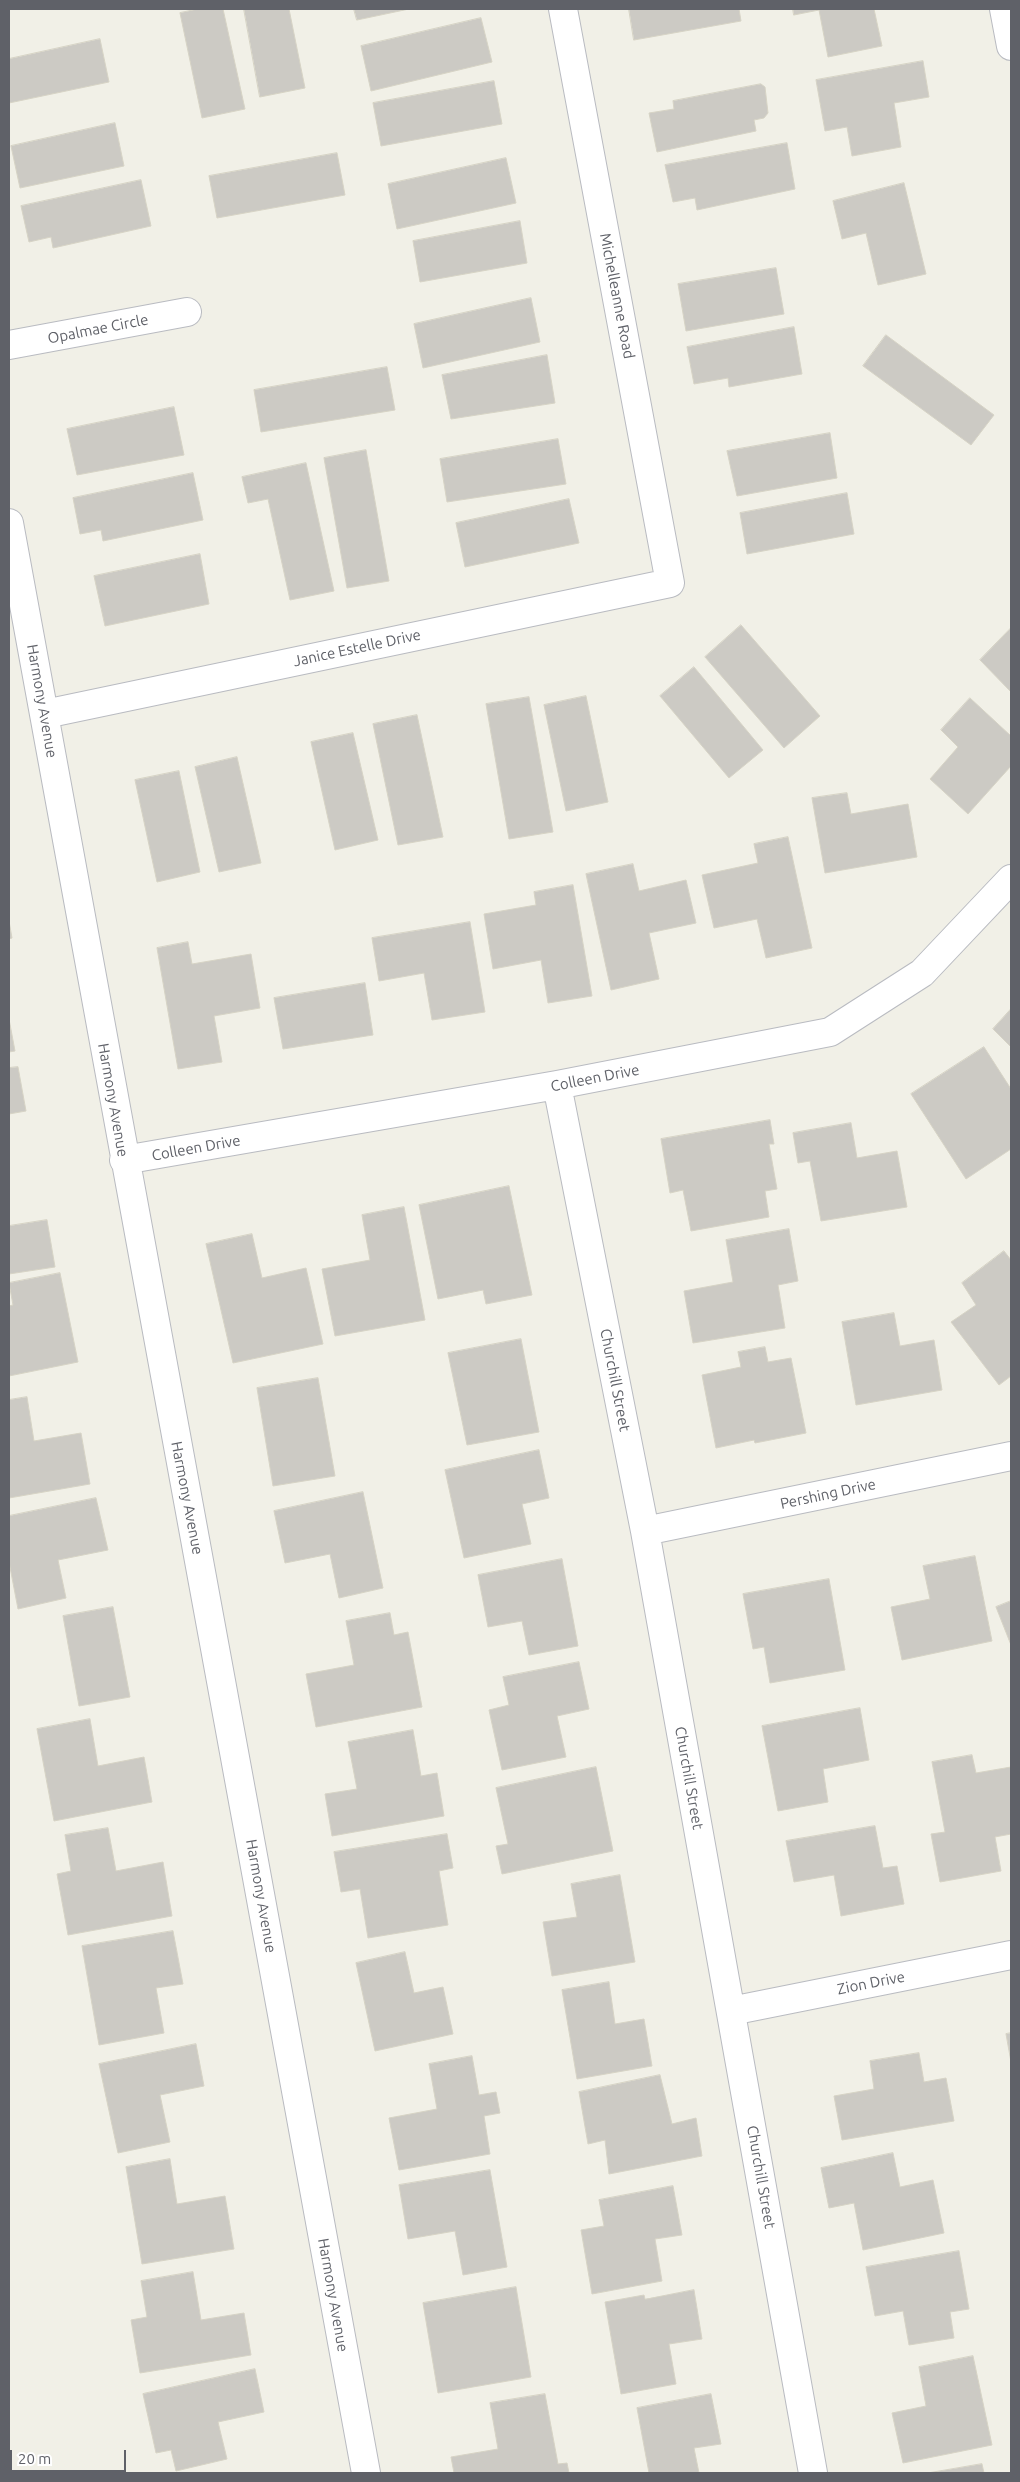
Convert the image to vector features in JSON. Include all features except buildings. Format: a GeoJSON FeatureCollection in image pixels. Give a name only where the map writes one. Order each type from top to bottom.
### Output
{"type":"FeatureCollection","features":[{"type":"Feature","properties":{"kind":"street","name":"Michelleanne Road"},"geometry":{"type":"LineString","coordinates":[[563,9],[670,583]]}},
{"type":"Feature","properties":{"kind":"street"},"geometry":{"type":"LineString","coordinates":[[1004,9],[1011,46]]}},
{"type":"Feature","properties":{"kind":"street","name":"Opalmae Circle"},"geometry":{"type":"LineString","coordinates":[[9,345],[187,312]]}},
{"type":"Feature","properties":{"kind":"street","name":"Harmony Avenue"},"geometry":{"type":"LineString","coordinates":[[9,523],[124,1160],[253,1849],[366,2473]]}},
{"type":"Feature","properties":{"kind":"street","name":"Janice Estelle Drive"},"geometry":{"type":"LineString","coordinates":[[45,714],[670,583]]}},
{"type":"Feature","properties":{"kind":"street","name":"Colleen Drive"},"geometry":{"type":"LineString","coordinates":[[124,1160],[557,1085],[830,1032],[922,973],[1011,879]]}},
{"type":"Feature","properties":{"kind":"street","name":"Churchill Street"},"geometry":{"type":"LineString","coordinates":[[557,1085],[645,1531],[813,2473]]}},
{"type":"Feature","properties":{"kind":"street","name":"Pershing Drive"},"geometry":{"type":"LineString","coordinates":[[645,1531],[1011,1456]]}},
{"type":"Feature","properties":{"kind":"street","name":"Zion Drive"},"geometry":{"type":"LineString","coordinates":[[731,2011],[1011,1955]]}}]}
